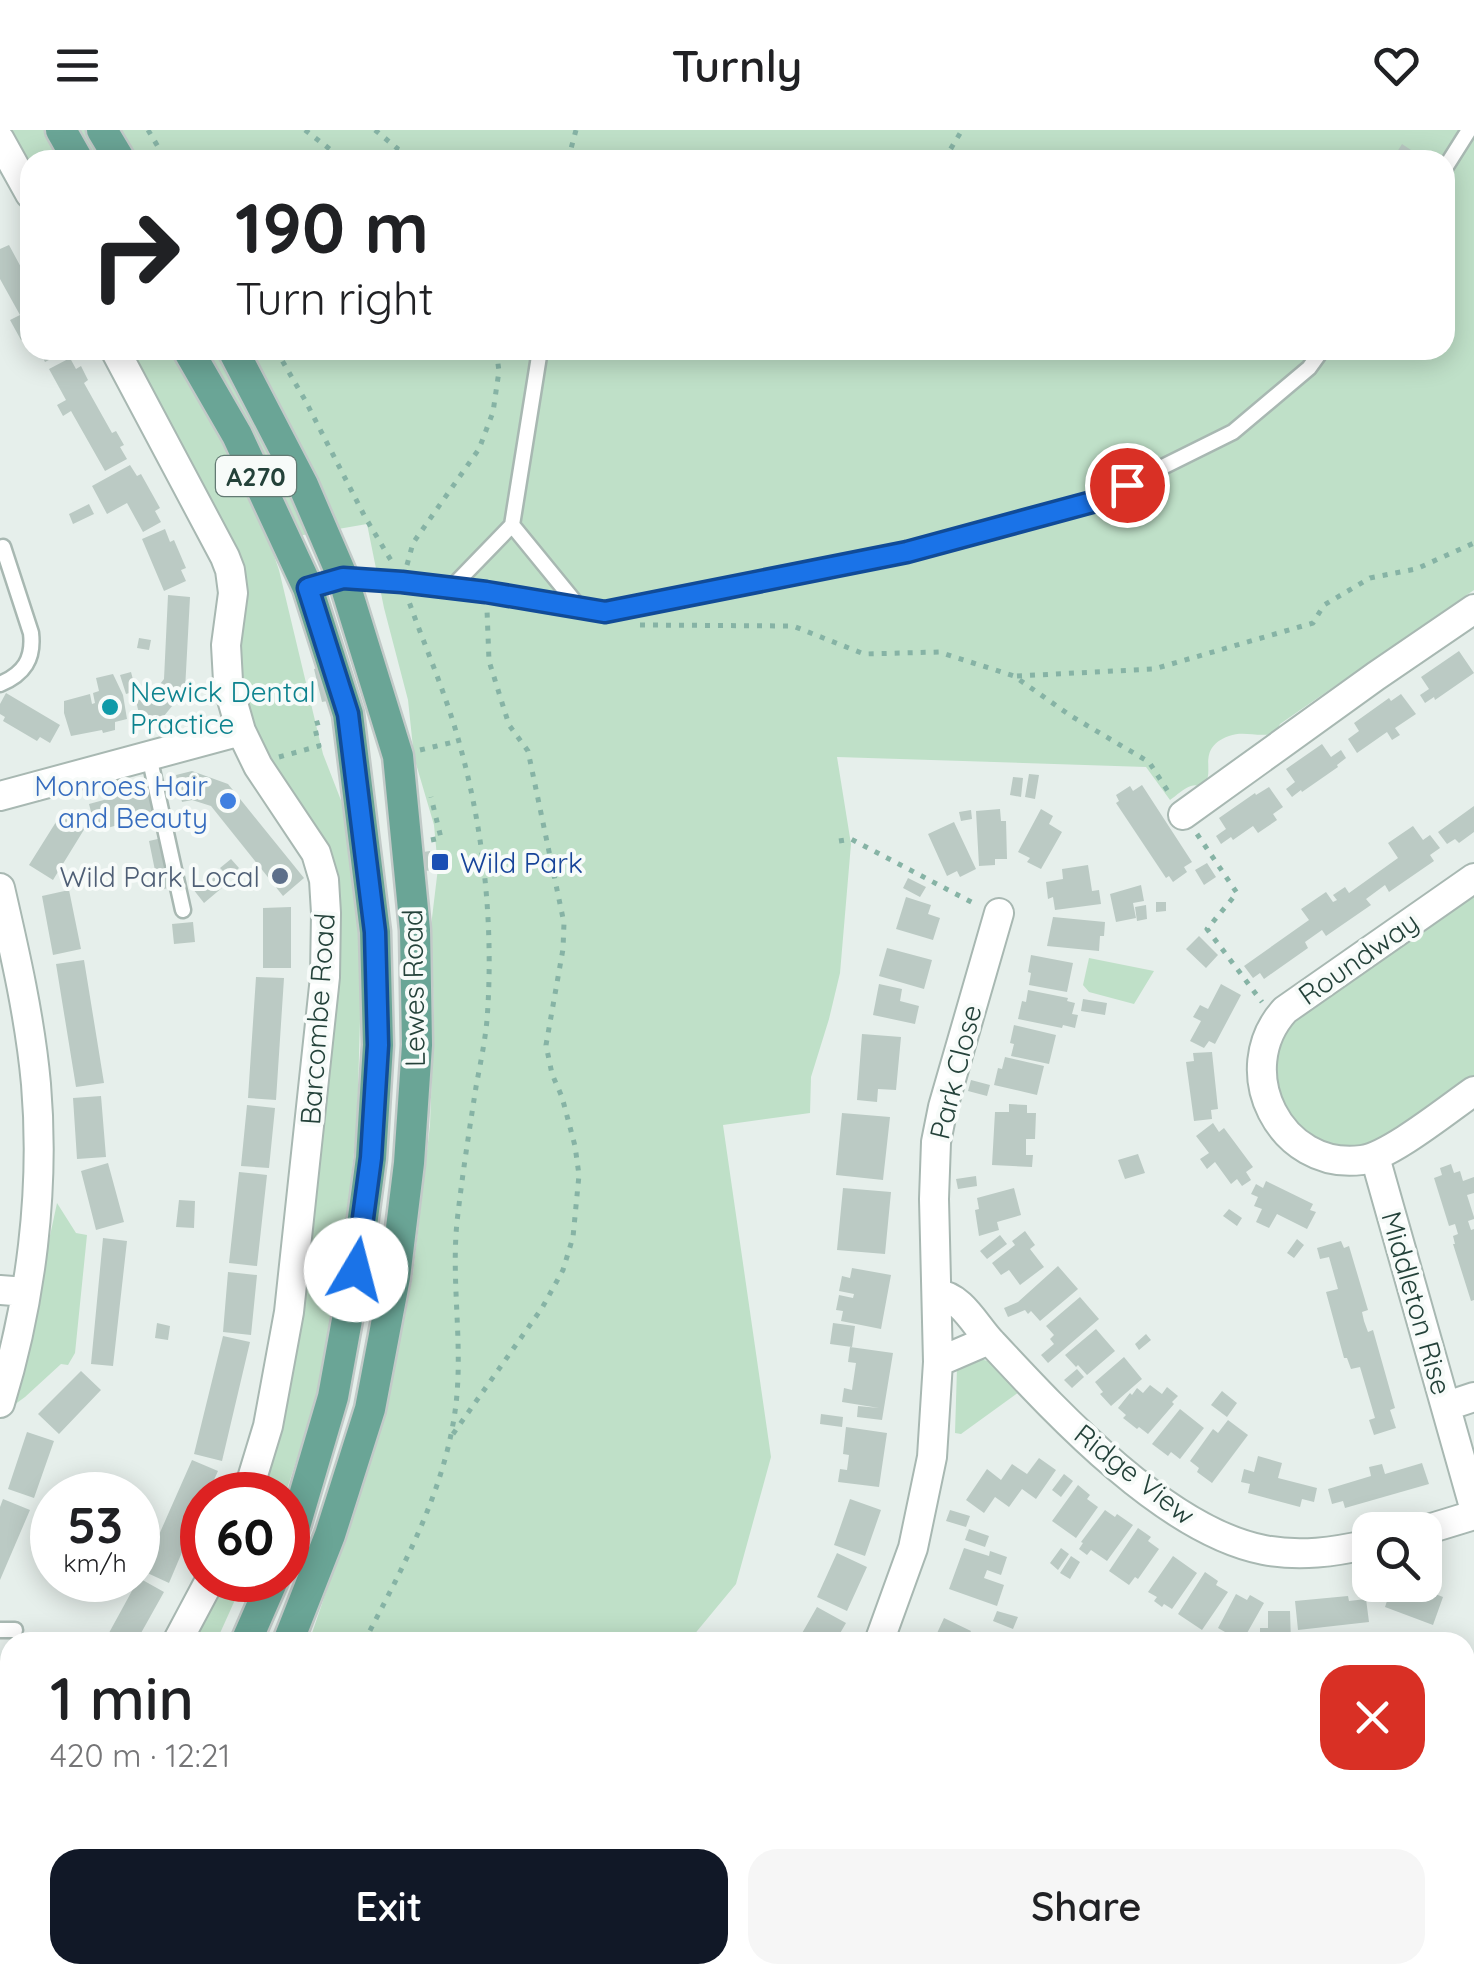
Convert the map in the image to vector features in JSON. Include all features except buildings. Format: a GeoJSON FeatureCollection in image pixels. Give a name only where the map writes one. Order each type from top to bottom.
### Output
{"type":"FeatureCollection","features":[{"type":"Feature","properties":{"kind":"main road","name":"Lewes Road"},"geometry":{"type":"LineString","coordinates":[[194,360],[237,435],[308,588],[348,714],[375,932],[378,1045],[371,1158],[356,1270],[332,1397],[310,1474]]}},
{"type":"Feature","properties":{"kind":"main road","name":"Lewes Road"},"geometry":{"type":"LineString","coordinates":[[238,360],[303,485],[343,578],[398,756],[415,930],[417,1026],[409,1163],[395,1277],[370,1409],[330,1535],[292,1632]]}},
{"type":"Feature","properties":{"kind":"main road"},"geometry":{"type":"LineString","coordinates":[[250,1632],[263,1602]]}},
{"type":"Feature","properties":{"kind":"street"},"geometry":{"type":"LineString","coordinates":[[0,140],[20,176]]}},
{"type":"Feature","properties":{"kind":"street","name":"Barcombe Road"},"geometry":{"type":"LineString","coordinates":[[120,360],[230,570],[234,593],[226,661],[241,731],[258,766],[316,854],[324,880],[325,961],[290,1312],[268,1426],[253,1472]]}},
{"type":"Feature","properties":{"kind":"street"},"geometry":{"type":"LineString","coordinates":[[1183,815],[1474,609]]}},
{"type":"Feature","properties":{"kind":"street"},"geometry":{"type":"LineString","coordinates":[[0,796],[241,731]]}},
{"type":"Feature","properties":{"kind":"street","name":"Roundway"},"geometry":{"type":"LineString","coordinates":[[1375,1157],[1346,1161],[1321,1155],[1289,1136],[1278,1123],[1263,1090],[1261,1071],[1266,1037],[1278,1017],[1294,1002],[1474,878]]}},
{"type":"Feature","properties":{"kind":"street"},"geometry":{"type":"LineString","coordinates":[[0,888],[17,959],[36,1084],[38,1180],[13,1291],[16,1343],[0,1403]]}},
{"type":"Feature","properties":{"kind":"street","name":"Park Close"},"geometry":{"type":"LineString","coordinates":[[884,1632],[913,1548],[932,1457],[938,1362],[936,1142],[999,913]]}},
{"type":"Feature","properties":{"kind":"street"},"geometry":{"type":"LineString","coordinates":[[1375,1157],[1474,1091]]}},
{"type":"Feature","properties":{"kind":"street","name":"Middleton Rise"},"geometry":{"type":"LineString","coordinates":[[1375,1157],[1474,1506]]}},
{"type":"Feature","properties":{"kind":"street","name":"Ridge View"},"geometry":{"type":"LineString","coordinates":[[937,1294],[952,1297],[1099,1452],[1189,1519],[1239,1543],[1267,1550],[1324,1553],[1352,1548]]}},
{"type":"Feature","properties":{"kind":"street"},"geometry":{"type":"LineString","coordinates":[[938,1362],[989,1340]]}},
{"type":"Feature","properties":{"kind":"street"},"geometry":{"type":"LineString","coordinates":[[1447,1406],[1474,1397]]}},
{"type":"Feature","properties":{"kind":"street"},"geometry":{"type":"LineString","coordinates":[[1442,1525],[1474,1516]]}},
{"type":"Feature","properties":{"kind":"street"},"geometry":{"type":"LineString","coordinates":[[182,1632],[198,1602]]}},
{"type":"Feature","properties":{"kind":"lane"},"geometry":{"type":"LineString","coordinates":[[1455,152],[1469,130]]}},
{"type":"Feature","properties":{"kind":"lane"},"geometry":{"type":"LineString","coordinates":[[451,588],[512,524],[538,360]]}},
{"type":"Feature","properties":{"kind":"lane"},"geometry":{"type":"LineString","coordinates":[[308,588],[343,578],[402,582],[605,612],[907,552],[1092,502],[1233,432],[1315,360]]}},
{"type":"Feature","properties":{"kind":"lane"},"geometry":{"type":"LineString","coordinates":[[512,524],[579,607]]}},
{"type":"Feature","properties":{"kind":"lane"},"geometry":{"type":"LineString","coordinates":[[0,684],[24,668],[32,647],[2,547]]}},
{"type":"Feature","properties":{"kind":"lane"},"geometry":{"type":"LineString","coordinates":[[148,756],[183,910]]}},
{"type":"Feature","properties":{"kind":"path"},"geometry":{"type":"LineString","coordinates":[[305,130],[331,150]]}},
{"type":"Feature","properties":{"kind":"path"},"geometry":{"type":"LineString","coordinates":[[376,130],[400,150]]}},
{"type":"Feature","properties":{"kind":"path"},"geometry":{"type":"LineString","coordinates":[[402,582],[413,543],[479,449],[493,412],[497,360]]}},
{"type":"Feature","properties":{"kind":"path"},"geometry":{"type":"LineString","coordinates":[[1014,676],[1154,670],[1313,623],[1324,605],[1370,578],[1416,569],[1474,543]]}},
{"type":"Feature","properties":{"kind":"path"},"geometry":{"type":"LineString","coordinates":[[450,1439],[542,1308],[564,1270],[573,1237],[579,1175],[575,1146],[546,1045],[564,923],[528,751],[509,725],[489,661],[486,592]]}},
{"type":"Feature","properties":{"kind":"path"},"geometry":{"type":"LineString","coordinates":[[605,612],[635,625],[793,626],[864,654],[939,652],[1014,676],[1149,762],[1237,894],[1207,929],[1266,1007],[1278,1017]]}},
{"type":"Feature","properties":{"kind":"path"},"geometry":{"type":"LineString","coordinates":[[258,766],[319,746],[314,724],[348,714]]}},
{"type":"Feature","properties":{"kind":"path"},"geometry":{"type":"LineString","coordinates":[[398,756],[459,740]]}},
{"type":"Feature","properties":{"kind":"path"},"geometry":{"type":"LineString","coordinates":[[840,840],[851,840],[966,901],[999,913]]}},
{"type":"Feature","properties":{"kind":"green space"},"geometry":{"type":"Polygon","coordinates":[[[3,130],[1474,130],[1474,590],[1280,724],[1276,733],[1235,734],[1219,741],[1210,753],[1205,782],[1188,787],[1170,800],[1146,767],[837,757],[851,844],[840,973],[811,1077],[810,1113],[723,1125],[771,1457],[736,1584],[696,1632],[312,1632],[388,1401],[413,1274],[430,1125],[434,1015],[431,926],[438,868],[434,825],[414,757],[408,700],[367,524],[292,537],[289,531],[267,535],[323,754],[349,821],[360,922],[361,986],[357,1125],[340,1279],[323,1367],[293,1472],[262,1472],[303,1290],[316,832],[293,791],[261,750],[236,680],[242,596],[128,360],[1455,360],[1455,150],[20,150],[20,161],[3,130]]]}},
{"type":"Feature","properties":{"kind":"green space"},"geometry":{"type":"Polygon","coordinates":[[[1474,893],[1474,1080],[1386,1142],[1360,1151],[1317,1144],[1279,1106],[1274,1055],[1291,1021],[1474,893]]]}},
{"type":"Feature","properties":{"kind":"green space"},"geometry":{"type":"Polygon","coordinates":[[[1089,958],[1154,971],[1134,1004],[1089,992],[1083,985],[1089,958]]]}},
{"type":"Feature","properties":{"kind":"green space"},"geometry":{"type":"Polygon","coordinates":[[[57,1203],[76,1233],[87,1235],[75,1353],[68,1365],[61,1364],[14,1405],[57,1203]]]}},
{"type":"Feature","properties":{"kind":"green space"},"geometry":{"type":"Polygon","coordinates":[[[980,1359],[988,1361],[1019,1392],[961,1434],[955,1433],[957,1368],[980,1359]]]}},
{"type":"Feature","properties":{"kind":"green space"},"geometry":{"type":"Polygon","coordinates":[[[210,1602],[234,1602],[221,1632],[194,1632],[210,1602]]]}},
{"type":"Feature","properties":{"kind":"place","name":"Newick Dental Practice"},"geometry":{"type":"Point","coordinates":[110,707]}},
{"type":"Feature","properties":{"kind":"place","name":"Monroes Hair and Beauty"},"geometry":{"type":"Point","coordinates":[228,801]}},
{"type":"Feature","properties":{"kind":"place","name":"Wild Park"},"geometry":{"type":"Point","coordinates":[440,862]}},
{"type":"Feature","properties":{"kind":"place","name":"Wild Park Local"},"geometry":{"type":"Point","coordinates":[280,876]}},
{"type":"Feature","properties":{"kind":"route"},"geometry":{"type":"LineString","coordinates":[[356,1270],[371,1158],[378,1045],[375,932],[348,714],[308,588],[343,578],[402,582],[605,612],[907,552],[1092,502],[1127,485]]}}]}
